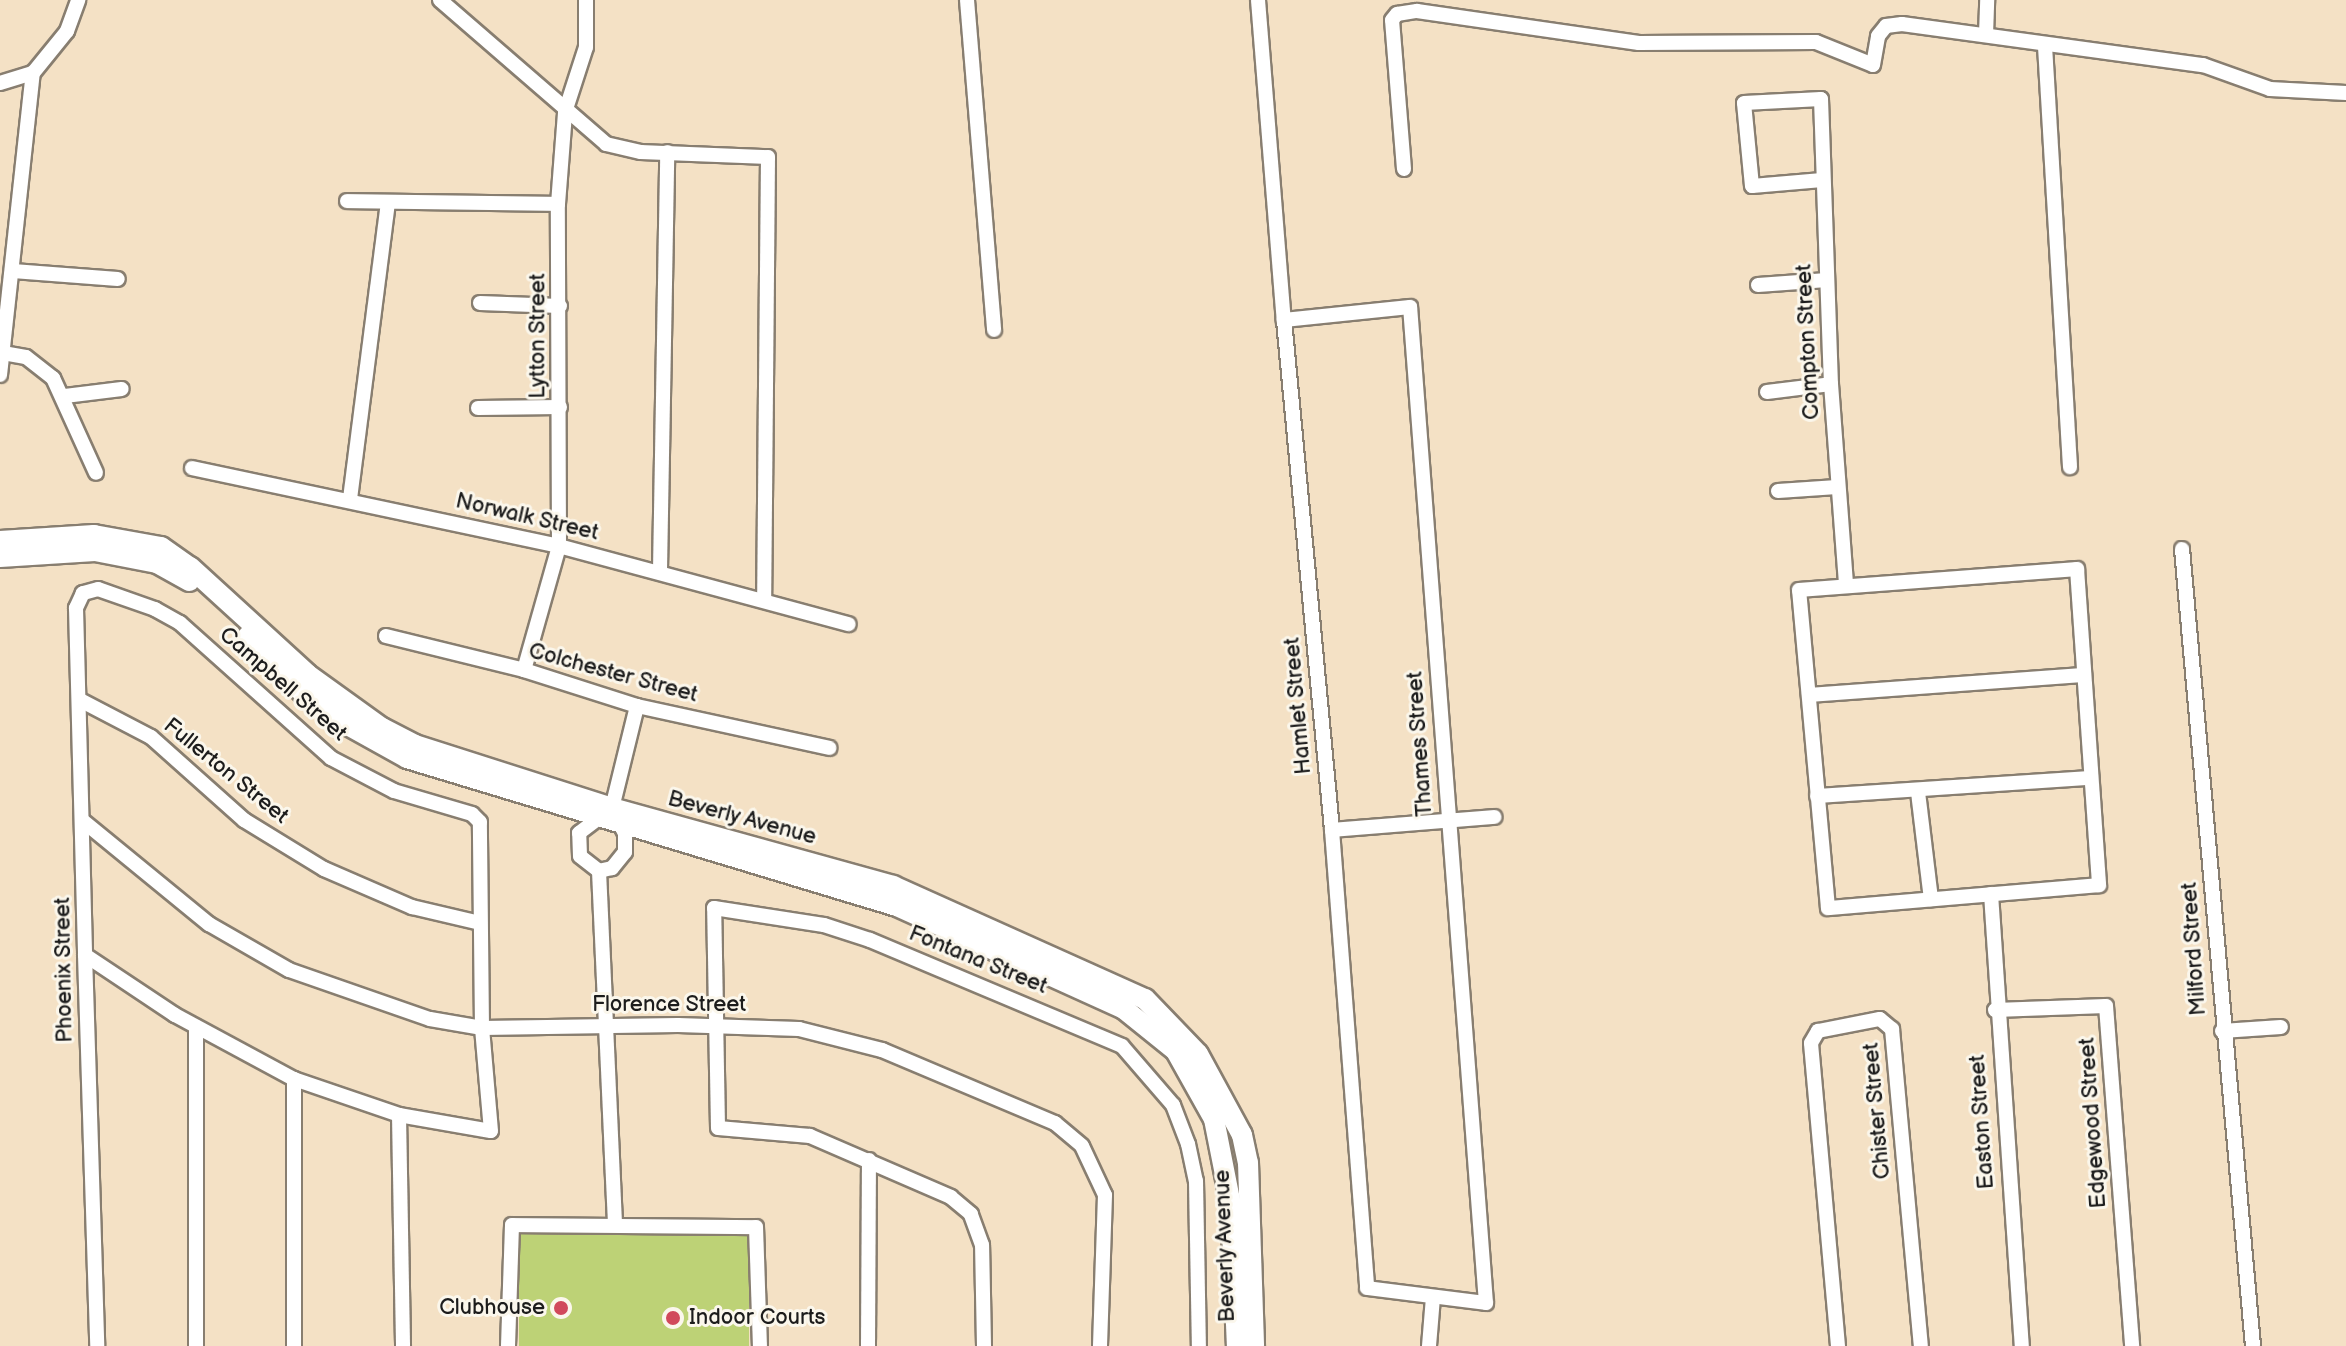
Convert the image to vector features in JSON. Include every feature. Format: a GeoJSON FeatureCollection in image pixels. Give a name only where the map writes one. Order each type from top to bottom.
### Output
{"type":"FeatureCollection","features":[{"type":"Feature","properties":{"kind":"street"},"geometry":{"type":"LineString","coordinates":[[0,375],[33,73],[67,31],[78,0]]}},
{"type":"Feature","properties":{"kind":"street"},"geometry":{"type":"LineString","coordinates":[[440,0],[565,112],[606,144],[624,150],[768,157],[764,598]]}},
{"type":"Feature","properties":{"kind":"street","name":"Lytton Street"},"geometry":{"type":"LineString","coordinates":[[524,670],[559,546],[558,204],[565,112],[583,65],[586,0]]}},
{"type":"Feature","properties":{"kind":"street"},"geometry":{"type":"LineString","coordinates":[[967,0],[994,330]]}},
{"type":"Feature","properties":{"kind":"street","name":"Hamlet Street"},"geometry":{"type":"LineString","coordinates":[[1258,0],[1284,320],[1332,830],[1367,1288],[1486,1303]]}},
{"type":"Feature","properties":{"kind":"street"},"geometry":{"type":"LineString","coordinates":[[1986,35],[1987,0]]}},
{"type":"Feature","properties":{"kind":"street"},"geometry":{"type":"LineString","coordinates":[[1404,169],[1392,20],[1397,14],[1417,5],[1639,43],[1816,42],[1873,65],[1878,36],[1886,26],[1986,35],[2045,46],[2203,65],[2270,89],[2346,93]]}},
{"type":"Feature","properties":{"kind":"street"},"geometry":{"type":"LineString","coordinates":[[2045,46],[2070,467]]}},
{"type":"Feature","properties":{"kind":"street"},"geometry":{"type":"LineString","coordinates":[[0,83],[33,73]]}},
{"type":"Feature","properties":{"kind":"street","name":"Compton Street"},"geometry":{"type":"LineString","coordinates":[[1822,180],[1752,186],[1744,103],[1821,99],[1831,384],[1846,584]]}},
{"type":"Feature","properties":{"kind":"street"},"geometry":{"type":"LineString","coordinates":[[660,570],[667,152]]}},
{"type":"Feature","properties":{"kind":"street"},"geometry":{"type":"LineString","coordinates":[[347,201],[558,204]]}},
{"type":"Feature","properties":{"kind":"street"},"geometry":{"type":"LineString","coordinates":[[350,499],[388,203]]}},
{"type":"Feature","properties":{"kind":"street"},"geometry":{"type":"LineString","coordinates":[[13,271],[118,279]]}},
{"type":"Feature","properties":{"kind":"street"},"geometry":{"type":"LineString","coordinates":[[1758,285],[1827,280]]}},
{"type":"Feature","properties":{"kind":"street"},"geometry":{"type":"LineString","coordinates":[[480,303],[560,306]]}},
{"type":"Feature","properties":{"kind":"street","name":"Thames Street"},"geometry":{"type":"LineString","coordinates":[[1284,320],[1410,307],[1486,1303]]}},
{"type":"Feature","properties":{"kind":"street"},"geometry":{"type":"LineString","coordinates":[[3,353],[41,365],[65,396],[96,473]]}},
{"type":"Feature","properties":{"kind":"street"},"geometry":{"type":"LineString","coordinates":[[1767,392],[1831,384]]}},
{"type":"Feature","properties":{"kind":"street"},"geometry":{"type":"LineString","coordinates":[[65,396],[122,389]]}},
{"type":"Feature","properties":{"kind":"street"},"geometry":{"type":"LineString","coordinates":[[478,408],[560,407]]}},
{"type":"Feature","properties":{"kind":"street","name":"Norwalk Street"},"geometry":{"type":"LineString","coordinates":[[192,468],[350,499],[559,546],[660,570],[849,624]]}},
{"type":"Feature","properties":{"kind":"street"},"geometry":{"type":"LineString","coordinates":[[1778,491],[1837,487]]}},
{"type":"Feature","properties":{"kind":"street","name":"Beverly Avenue"},"geometry":{"type":"LineString","coordinates":[[0,541],[94,535],[161,547],[190,567],[307,674],[382,728],[415,745],[609,816],[893,886],[1074,965],[1162,1012],[1212,1076],[1242,1135],[1248,1163],[1254,1346]]}},
{"type":"Feature","properties":{"kind":"street","name":"Milford Street"},"geometry":{"type":"LineString","coordinates":[[2182,549],[2222,1031],[2253,1346]]}},
{"type":"Feature","properties":{"kind":"street","name":"Beverly Avenue"},"geometry":{"type":"LineString","coordinates":[[0,557],[95,551],[157,563],[184,577],[302,692],[346,724],[407,758],[609,816],[897,906],[1093,994],[1149,1028],[1176,1051],[1200,1086],[1224,1153],[1237,1346]]}},
{"type":"Feature","properties":{"kind":"street"},"geometry":{"type":"LineString","coordinates":[[2077,569],[2099,885],[1828,908],[1799,590],[1846,584],[2077,569]]}},
{"type":"Feature","properties":{"kind":"street","name":"Campbell Street"},"geometry":{"type":"LineString","coordinates":[[83,593],[98,589],[155,609],[180,623],[331,758],[433,807],[472,814],[482,834],[482,1028],[491,1131],[399,1115]]}},
{"type":"Feature","properties":{"kind":"street","name":"Phoenix Street"},"geometry":{"type":"LineString","coordinates":[[83,593],[76,608],[97,1346]]}},
{"type":"Feature","properties":{"kind":"street","name":"Colchester Street"},"geometry":{"type":"LineString","coordinates":[[386,636],[524,670],[637,706],[829,748]]}},
{"type":"Feature","properties":{"kind":"street"},"geometry":{"type":"LineString","coordinates":[[1809,695],[2082,675]]}},
{"type":"Feature","properties":{"kind":"street","name":"Fullerton Street"},"geometry":{"type":"LineString","coordinates":[[80,700],[151,737],[244,820],[324,869],[412,907],[480,923]]}},
{"type":"Feature","properties":{"kind":"street"},"geometry":{"type":"LineString","coordinates":[[599,871],[612,868],[625,852],[609,816],[637,706]]}},
{"type":"Feature","properties":{"kind":"street"},"geometry":{"type":"LineString","coordinates":[[1817,796],[1918,792],[2090,778]]}},
{"type":"Feature","properties":{"kind":"street"},"geometry":{"type":"LineString","coordinates":[[1918,792],[1931,899]]}},
{"type":"Feature","properties":{"kind":"street"},"geometry":{"type":"LineString","coordinates":[[609,816],[579,833],[577,844],[580,856],[599,871],[615,1225]]}},
{"type":"Feature","properties":{"kind":"street"},"geometry":{"type":"LineString","coordinates":[[1332,830],[1494,817]]}},
{"type":"Feature","properties":{"kind":"street","name":"Florence Street"},"geometry":{"type":"LineString","coordinates":[[83,821],[209,924],[289,970],[430,1019],[482,1028],[713,1025],[799,1029],[857,1042],[1055,1123],[1082,1146],[1105,1195],[1100,1346]]}},
{"type":"Feature","properties":{"kind":"street","name":"Easton Street"},"geometry":{"type":"LineString","coordinates":[[1991,894],[1995,1010],[2022,1346]]}},
{"type":"Feature","properties":{"kind":"street","name":"Fontana Street"},"geometry":{"type":"LineString","coordinates":[[869,1160],[810,1136],[718,1128],[711,914],[723,905],[824,925],[870,940],[1122,1046],[1173,1105],[1188,1144],[1196,1181],[1199,1346]]}},
{"type":"Feature","properties":{"kind":"street"},"geometry":{"type":"LineString","coordinates":[[85,955],[196,1027],[294,1079],[399,1115],[403,1346]]}},
{"type":"Feature","properties":{"kind":"street","name":"Edgewood Street"},"geometry":{"type":"LineString","coordinates":[[1995,1010],[2106,1006],[2132,1346]]}},
{"type":"Feature","properties":{"kind":"street","name":"Chister Street"},"geometry":{"type":"LineString","coordinates":[[1838,1346],[1811,1043],[1818,1031],[1880,1019],[1893,1035],[1921,1346]]}},
{"type":"Feature","properties":{"kind":"street"},"geometry":{"type":"LineString","coordinates":[[196,1027],[196,1346]]}},
{"type":"Feature","properties":{"kind":"street"},"geometry":{"type":"LineString","coordinates":[[2222,1031],[2281,1027]]}},
{"type":"Feature","properties":{"kind":"street"},"geometry":{"type":"LineString","coordinates":[[294,1079],[294,1346]]}},
{"type":"Feature","properties":{"kind":"street"},"geometry":{"type":"LineString","coordinates":[[868,1346],[869,1160],[930,1184],[971,1214],[982,1245],[984,1346]]}},
{"type":"Feature","properties":{"kind":"street"},"geometry":{"type":"LineString","coordinates":[[508,1346],[512,1225],[756,1227],[760,1346]]}},
{"type":"Feature","properties":{"kind":"street"},"geometry":{"type":"LineString","coordinates":[[1429,1346],[1433,1297]]}},
{"type":"Feature","properties":{"kind":"green space"},"geometry":{"type":"Polygon","coordinates":[[[519,1227],[749,1227],[749,1346],[519,1346],[519,1227]]]}},
{"type":"Feature","properties":{"kind":"place","name":"Clubhouse"},"geometry":{"type":"Point","coordinates":[561,1308]}},
{"type":"Feature","properties":{"kind":"place","name":"Indoor Courts"},"geometry":{"type":"Point","coordinates":[673,1318]}}]}
